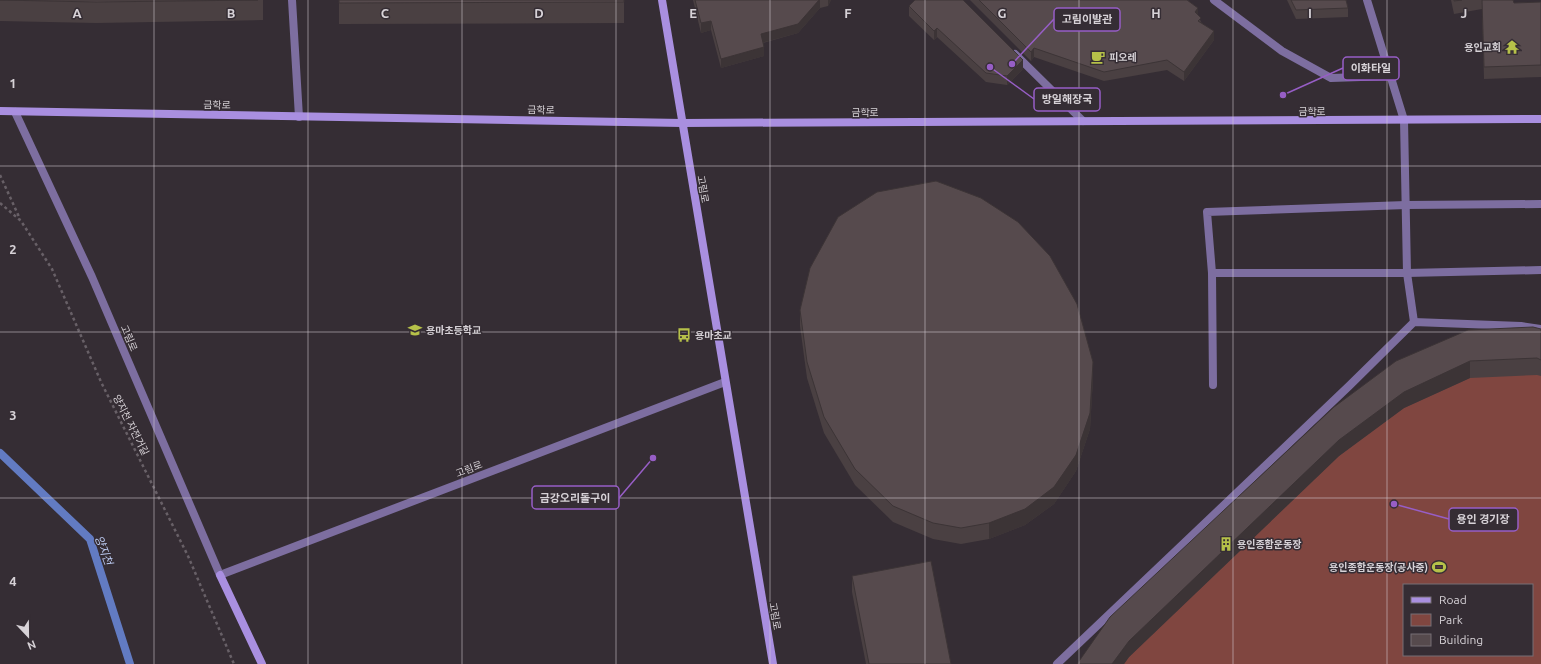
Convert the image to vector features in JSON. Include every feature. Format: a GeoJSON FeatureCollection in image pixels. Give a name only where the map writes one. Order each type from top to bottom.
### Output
{"type":"FeatureCollection","features":[{"type":"Feature","properties":{"kind":"street"},"geometry":{"type":"LineString","coordinates":[[292,0],[299,116]]}},
{"type":"Feature","properties":{"kind":"street","name":"고림로"},"geometry":{"type":"LineString","coordinates":[[662,0],[773,664]]}},
{"type":"Feature","properties":{"kind":"street"},"geometry":{"type":"LineString","coordinates":[[1214,0],[1282,51],[1331,78],[1391,76]]}},
{"type":"Feature","properties":{"kind":"street"},"geometry":{"type":"LineString","coordinates":[[1367,0],[1404,120],[1407,273],[1414,322]]}},
{"type":"Feature","properties":{"kind":"street"},"geometry":{"type":"LineString","coordinates":[[1011,50],[1082,121]]}},
{"type":"Feature","properties":{"kind":"street","name":"금학로"},"geometry":{"type":"LineString","coordinates":[[0,111],[682,123],[1541,119]]}},
{"type":"Feature","properties":{"kind":"street","name":"고림로"},"geometry":{"type":"LineString","coordinates":[[15,112],[92,277],[220,575],[262,664]]}},
{"type":"Feature","properties":{"kind":"street"},"geometry":{"type":"LineString","coordinates":[[1213,385],[1212,273],[1207,212],[1406,205],[1541,204]]}},
{"type":"Feature","properties":{"kind":"street"},"geometry":{"type":"LineString","coordinates":[[1212,273],[1407,273],[1541,270]]}},
{"type":"Feature","properties":{"kind":"street"},"geometry":{"type":"LineString","coordinates":[[1057,664],[1344,391],[1414,322],[1521,326],[1541,329]]}},
{"type":"Feature","properties":{"kind":"street","name":"고림로"},"geometry":{"type":"LineString","coordinates":[[220,575],[725,382]]}},
{"type":"Feature","properties":{"kind":"path"},"geometry":{"type":"LineString","coordinates":[[0,175],[21,221]]}},
{"type":"Feature","properties":{"kind":"path","name":"양지천 자전거길"},"geometry":{"type":"LineString","coordinates":[[0,203],[21,221],[52,269],[101,382],[188,556],[234,664]]}},
{"type":"Feature","properties":{"kind":"green space"},"geometry":{"type":"Polygon","coordinates":[[[1541,345],[1541,664],[1089,664],[1334,423],[1541,345]]]}},
{"type":"Feature","properties":{"kind":"building"},"geometry":{"type":"Polygon","coordinates":[[[0,0],[258,0],[96,2],[0,0]]]}},
{"type":"Feature","properties":{"kind":"building"},"geometry":{"type":"Polygon","coordinates":[[[339,0],[624,0],[624,2],[339,3],[339,0]]]}},
{"type":"Feature","properties":{"kind":"building"},"geometry":{"type":"Polygon","coordinates":[[[695,0],[819,0],[798,24],[761,34],[764,47],[721,59],[711,21],[701,23],[695,0]]]}},
{"type":"Feature","properties":{"kind":"building"},"geometry":{"type":"Polygon","coordinates":[[[915,0],[963,0],[1023,60],[1007,76],[986,73],[937,28],[934,31],[909,6],[915,0]]]}},
{"type":"Feature","properties":{"kind":"building"},"geometry":{"type":"Polygon","coordinates":[[[979,0],[1187,0],[1198,8],[1195,12],[1201,18],[1198,21],[1214,31],[1184,72],[1167,60],[1104,72],[1034,48],[1031,52],[979,0]]]}},
{"type":"Feature","properties":{"kind":"building"},"geometry":{"type":"Polygon","coordinates":[[[1291,0],[1346,0],[1348,8],[1296,10],[1291,0]]]}},
{"type":"Feature","properties":{"kind":"building","name":"용인교회"},"geometry":{"type":"Polygon","coordinates":[[[1482,0],[1513,0],[1514,3],[1541,2],[1541,65],[1484,67],[1482,0]]]}},
{"type":"Feature","properties":{"kind":"building"},"geometry":{"type":"Polygon","coordinates":[[[936,181],[981,198],[1018,222],[1050,256],[1077,304],[1093,362],[1090,413],[1076,455],[1054,487],[1025,509],[989,523],[961,528],[933,523],[893,506],[855,469],[824,417],[807,362],[800,310],[810,268],[838,217],[877,192],[936,181]]]}},
{"type":"Feature","properties":{"kind":"building"},"geometry":{"type":"Polygon","coordinates":[[[1533,327],[1541,329],[1541,360],[1537,358],[1470,361],[1404,392],[1339,440],[1129,641],[1112,664],[1077,664],[1110,617],[1334,407],[1396,361],[1468,330],[1533,327]]]}},
{"type":"Feature","properties":{"kind":"building"},"geometry":{"type":"Polygon","coordinates":[[[931,561],[951,664],[869,664],[852,576],[931,561]]]}},
{"type":"Feature","properties":{"kind":"waterway","name":"양지천"},"geometry":{"type":"LineString","coordinates":[[0,453],[90,539],[130,664]]}},
{"type":"Feature","properties":{"kind":"place","name":"용인교회"},"geometry":{"type":"Point","coordinates":[1512,47]}},
{"type":"Feature","properties":{"kind":"place","name":"피오레"},"geometry":{"type":"Point","coordinates":[1098,57]}},
{"type":"Feature","properties":{"kind":"place","name":"고림이발관"},"geometry":{"type":"Point","coordinates":[1012,64]}},
{"type":"Feature","properties":{"kind":"place","name":"방일해장국"},"geometry":{"type":"Point","coordinates":[990,67]}},
{"type":"Feature","properties":{"kind":"place","name":"이화타일"},"geometry":{"type":"Point","coordinates":[1283,95]}},
{"type":"Feature","properties":{"kind":"place","name":"용마초등학교"},"geometry":{"type":"Point","coordinates":[415,330]}},
{"type":"Feature","properties":{"kind":"place","name":"용마초교"},"geometry":{"type":"Point","coordinates":[684,335]}},
{"type":"Feature","properties":{"kind":"place","name":"금강오리돌구이"},"geometry":{"type":"Point","coordinates":[653,458]}},
{"type":"Feature","properties":{"kind":"place","name":"용인 경기장"},"geometry":{"type":"Point","coordinates":[1394,504]}},
{"type":"Feature","properties":{"kind":"place","name":"용인종합운동장"},"geometry":{"type":"Point","coordinates":[1226,544]}},
{"type":"Feature","properties":{"kind":"place","name":"용인종합운동장(공사중)"},"geometry":{"type":"Point","coordinates":[1439,567]}}]}
